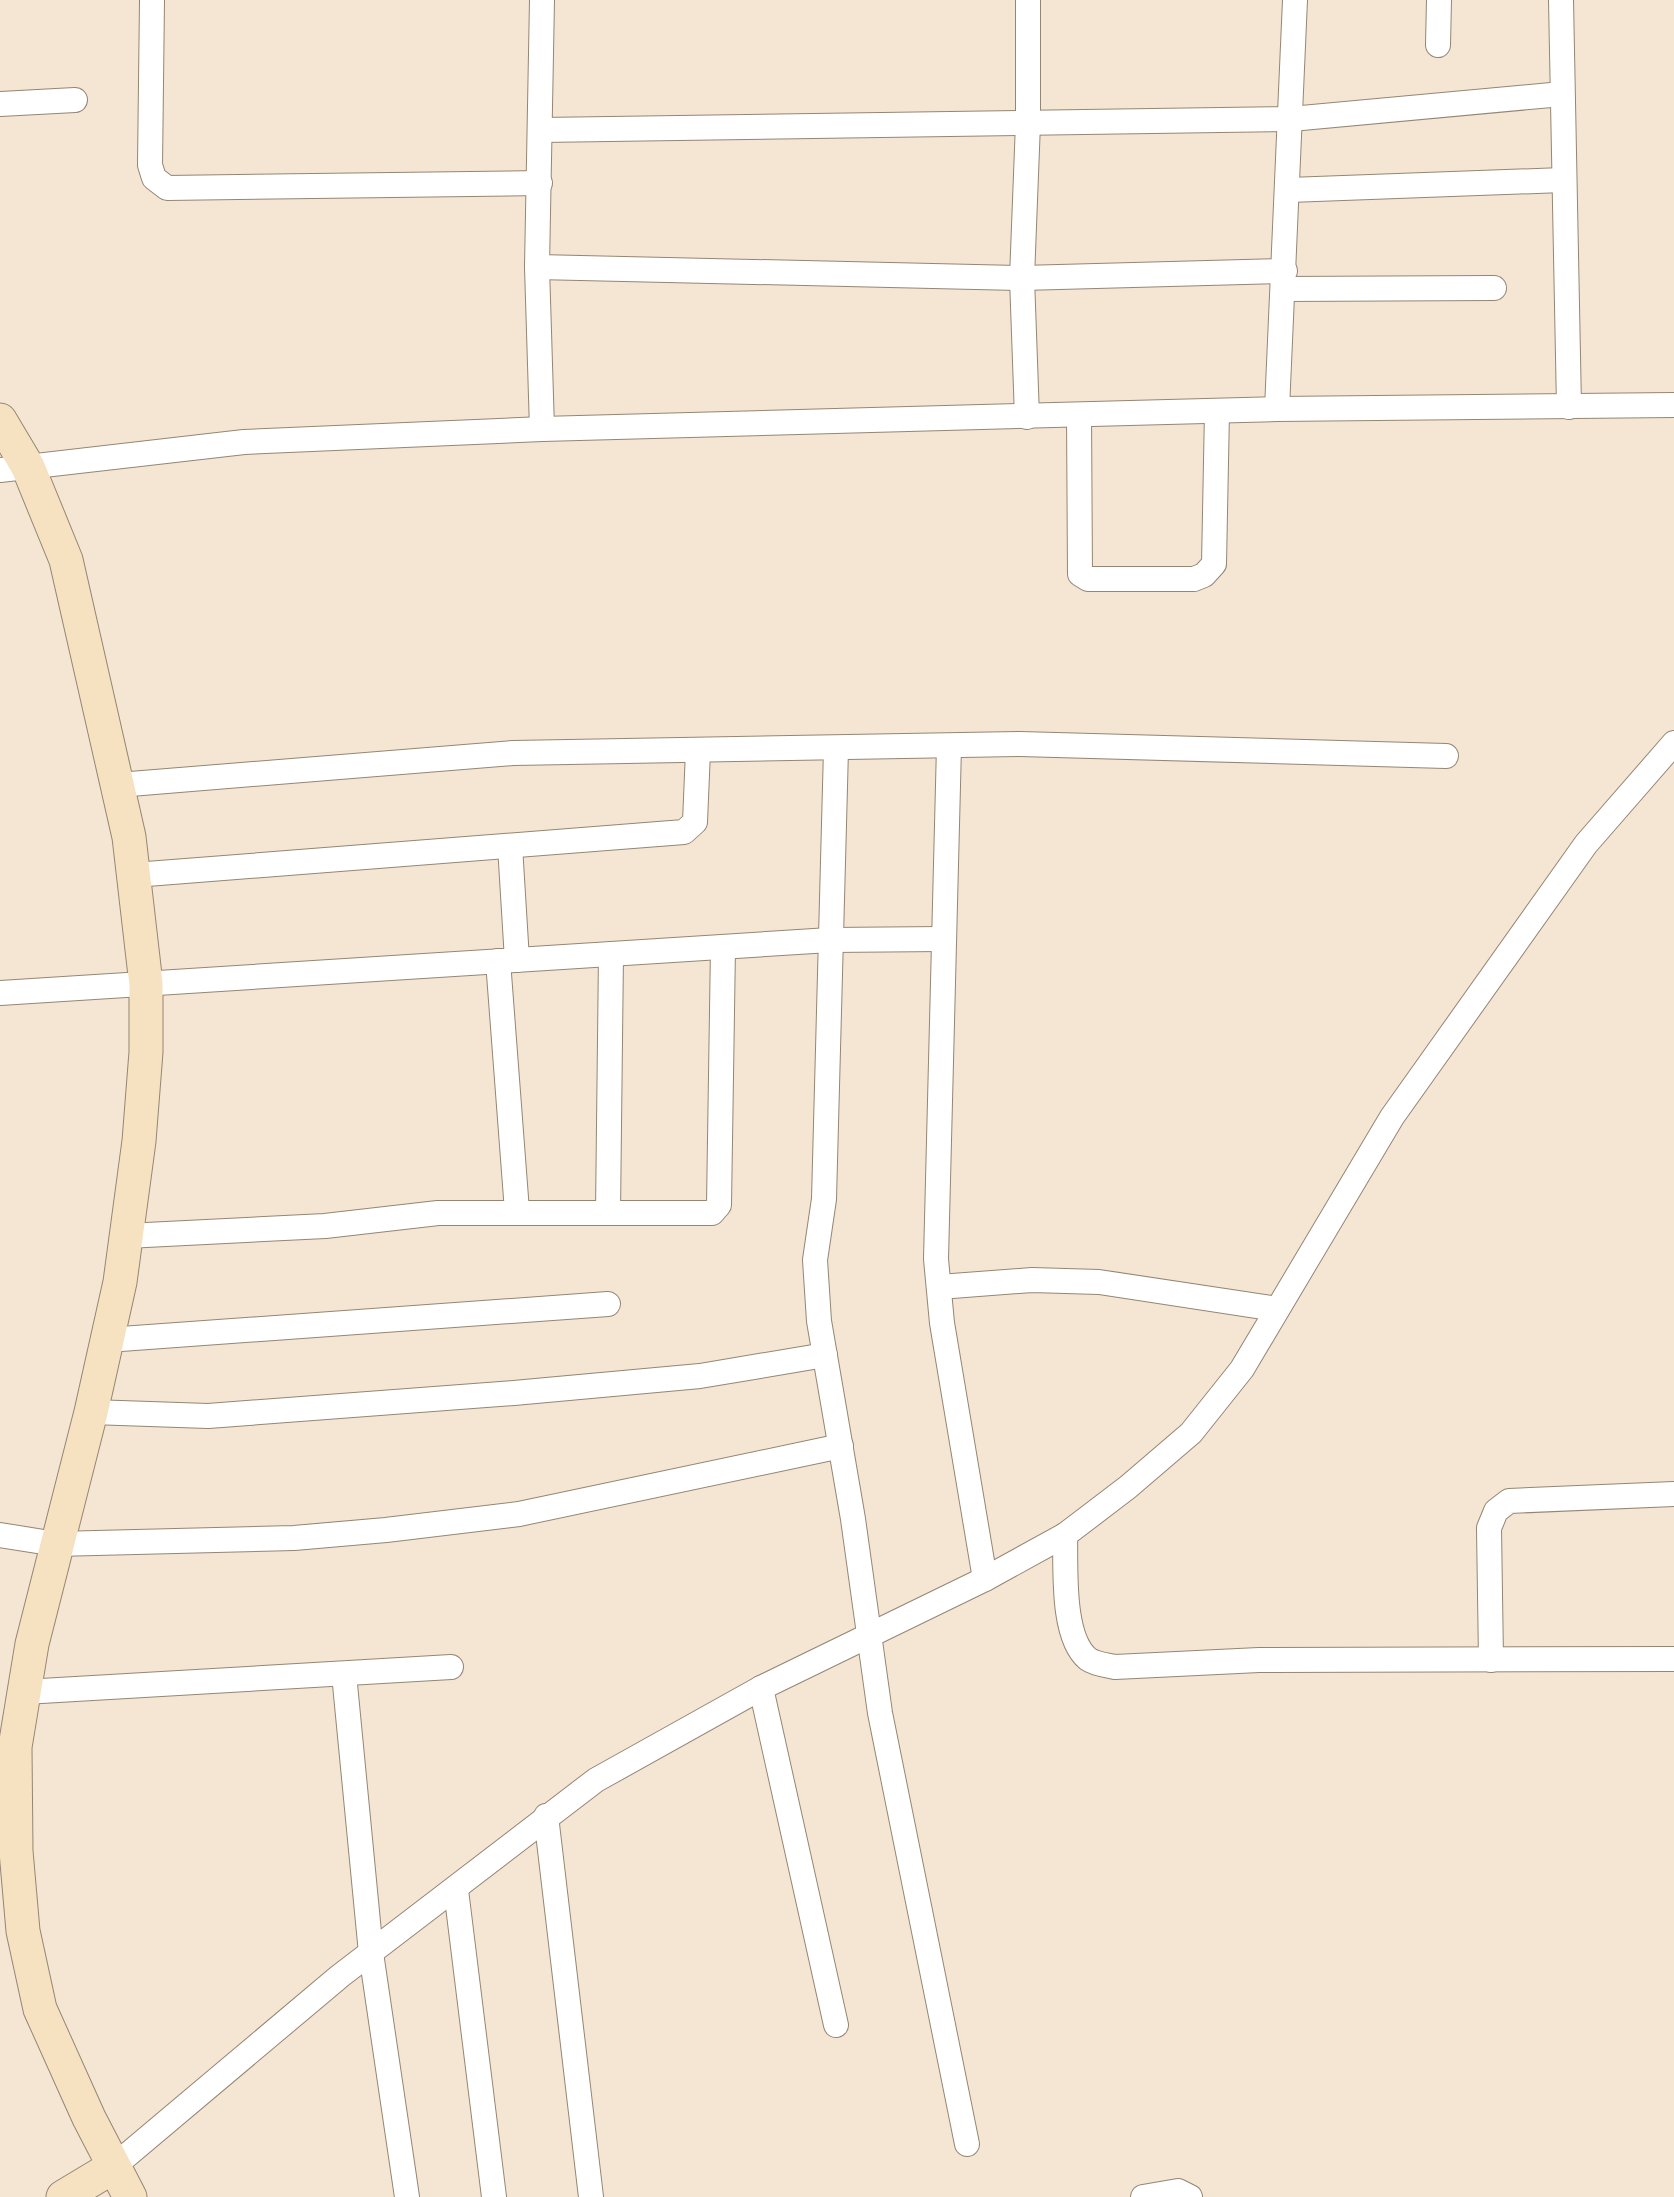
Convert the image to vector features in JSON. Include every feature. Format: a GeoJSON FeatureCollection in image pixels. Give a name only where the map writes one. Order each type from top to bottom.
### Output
{"type":"FeatureCollection","features":[{"type":"Feature","properties":{"kind":"street"},"geometry":{"type":"LineString","coordinates":[[152,0],[150,165],[159,185],[167,188],[540,183]]}},
{"type":"Feature","properties":{"kind":"street"},"geometry":{"type":"LineString","coordinates":[[542,0],[537,267],[542,429]]}},
{"type":"Feature","properties":{"kind":"street"},"geometry":{"type":"LineString","coordinates":[[1027,417],[1023,278],[1028,123],[1028,0]]}},
{"type":"Feature","properties":{"kind":"street"},"geometry":{"type":"LineString","coordinates":[[1277,409],[1289,190],[1295,0]]}},
{"type":"Feature","properties":{"kind":"street"},"geometry":{"type":"LineString","coordinates":[[1438,45],[1439,0]]}},
{"type":"Feature","properties":{"kind":"street"},"geometry":{"type":"LineString","coordinates":[[1561,0],[1569,407]]}},
{"type":"Feature","properties":{"kind":"street"},"geometry":{"type":"LineString","coordinates":[[541,130],[1291,119],[1562,94]]}},
{"type":"Feature","properties":{"kind":"street"},"geometry":{"type":"LineString","coordinates":[[0,104],[75,100]]}},
{"type":"Feature","properties":{"kind":"street"},"geometry":{"type":"LineString","coordinates":[[1289,190],[1563,180]]}},
{"type":"Feature","properties":{"kind":"street"},"geometry":{"type":"LineString","coordinates":[[537,267],[1023,278],[1284,280],[1494,288]]}},
{"type":"Feature","properties":{"kind":"street"},"geometry":{"type":"LineString","coordinates":[[14,469],[244,442],[542,429],[1277,409],[1674,405]]}},
{"type":"Feature","properties":{"kind":"street"},"geometry":{"type":"LineString","coordinates":[[1079,415],[1080,574],[1088,579],[1194,579],[1204,575],[1214,564],[1217,411]]}},
{"type":"Feature","properties":{"kind":"street"},"geometry":{"type":"LineString","coordinates":[[0,420],[14,469],[66,559],[118,785],[134,875],[146,984],[139,1141],[126,1236],[91,1412],[32,1644],[15,1747],[16,1851],[23,1931],[40,2009],[130,2197]]}},
{"type":"Feature","properties":{"kind":"street"},"geometry":{"type":"LineString","coordinates":[[63,2197],[113,2166],[371,1953],[596,1780],[761,1688],[985,1580],[1065,1535],[1128,1488],[1191,1433],[1241,1369],[1392,1116],[1586,844],[1674,743]]}},
{"type":"Feature","properties":{"kind":"street"},"geometry":{"type":"LineString","coordinates":[[118,785],[513,753],[1020,744],[1446,756]]}},
{"type":"Feature","properties":{"kind":"street"},"geometry":{"type":"LineString","coordinates":[[949,746],[936,1231],[939,1287],[985,1580]]}},
{"type":"Feature","properties":{"kind":"street"},"geometry":{"type":"LineString","coordinates":[[836,749],[824,1199],[815,1259],[825,1355],[880,1713],[967,2144]]}},
{"type":"Feature","properties":{"kind":"street"},"geometry":{"type":"LineString","coordinates":[[134,875],[689,830],[695,822],[698,751]]}},
{"type":"Feature","properties":{"kind":"street"},"geometry":{"type":"LineString","coordinates":[[510,846],[508,960],[517,1211]]}},
{"type":"Feature","properties":{"kind":"street"},"geometry":{"type":"LineString","coordinates":[[0,993],[830,940],[942,939]]}},
{"type":"Feature","properties":{"kind":"street"},"geometry":{"type":"LineString","coordinates":[[126,1236],[325,1226],[438,1213],[517,1211],[709,1214],[718,1209],[723,947]]}},
{"type":"Feature","properties":{"kind":"street"},"geometry":{"type":"LineString","coordinates":[[608,1212],[611,954]]}},
{"type":"Feature","properties":{"kind":"street"},"geometry":{"type":"LineString","coordinates":[[939,1287],[1032,1280],[1099,1282],[1278,1309]]}},
{"type":"Feature","properties":{"kind":"street"},"geometry":{"type":"LineString","coordinates":[[107,1340],[608,1304]]}},
{"type":"Feature","properties":{"kind":"street"},"geometry":{"type":"LineString","coordinates":[[91,1412],[160,1417],[271,1412],[700,1376],[825,1355]]}},
{"type":"Feature","properties":{"kind":"street"},"geometry":{"type":"LineString","coordinates":[[0,1535],[56,1544],[294,1538],[519,1514],[841,1446]]}},
{"type":"Feature","properties":{"kind":"street"},"geometry":{"type":"LineString","coordinates":[[1491,1660],[1489,1528],[1496,1511],[1509,1501],[1674,1494]]}},
{"type":"Feature","properties":{"kind":"street"},"geometry":{"type":"LineString","coordinates":[[1065,1535],[1070,1624],[1078,1646],[1088,1659],[1100,1664],[1115,1667],[1391,1658],[1674,1659]]}},
{"type":"Feature","properties":{"kind":"street"},"geometry":{"type":"LineString","coordinates":[[24,1692],[451,1667]]}},
{"type":"Feature","properties":{"kind":"street"},"geometry":{"type":"LineString","coordinates":[[344,1674],[371,1953],[407,2197]]}},
{"type":"Feature","properties":{"kind":"street"},"geometry":{"type":"LineString","coordinates":[[761,1688],[836,2025]]}},
{"type":"Feature","properties":{"kind":"street"},"geometry":{"type":"LineString","coordinates":[[546,1816],[591,2197]]}},
{"type":"Feature","properties":{"kind":"street"},"geometry":{"type":"LineString","coordinates":[[456,1890],[494,2197]]}},
{"type":"Feature","properties":{"kind":"street"},"geometry":{"type":"LineString","coordinates":[[1143,2197],[1178,2191],[1190,2197]]}}]}
